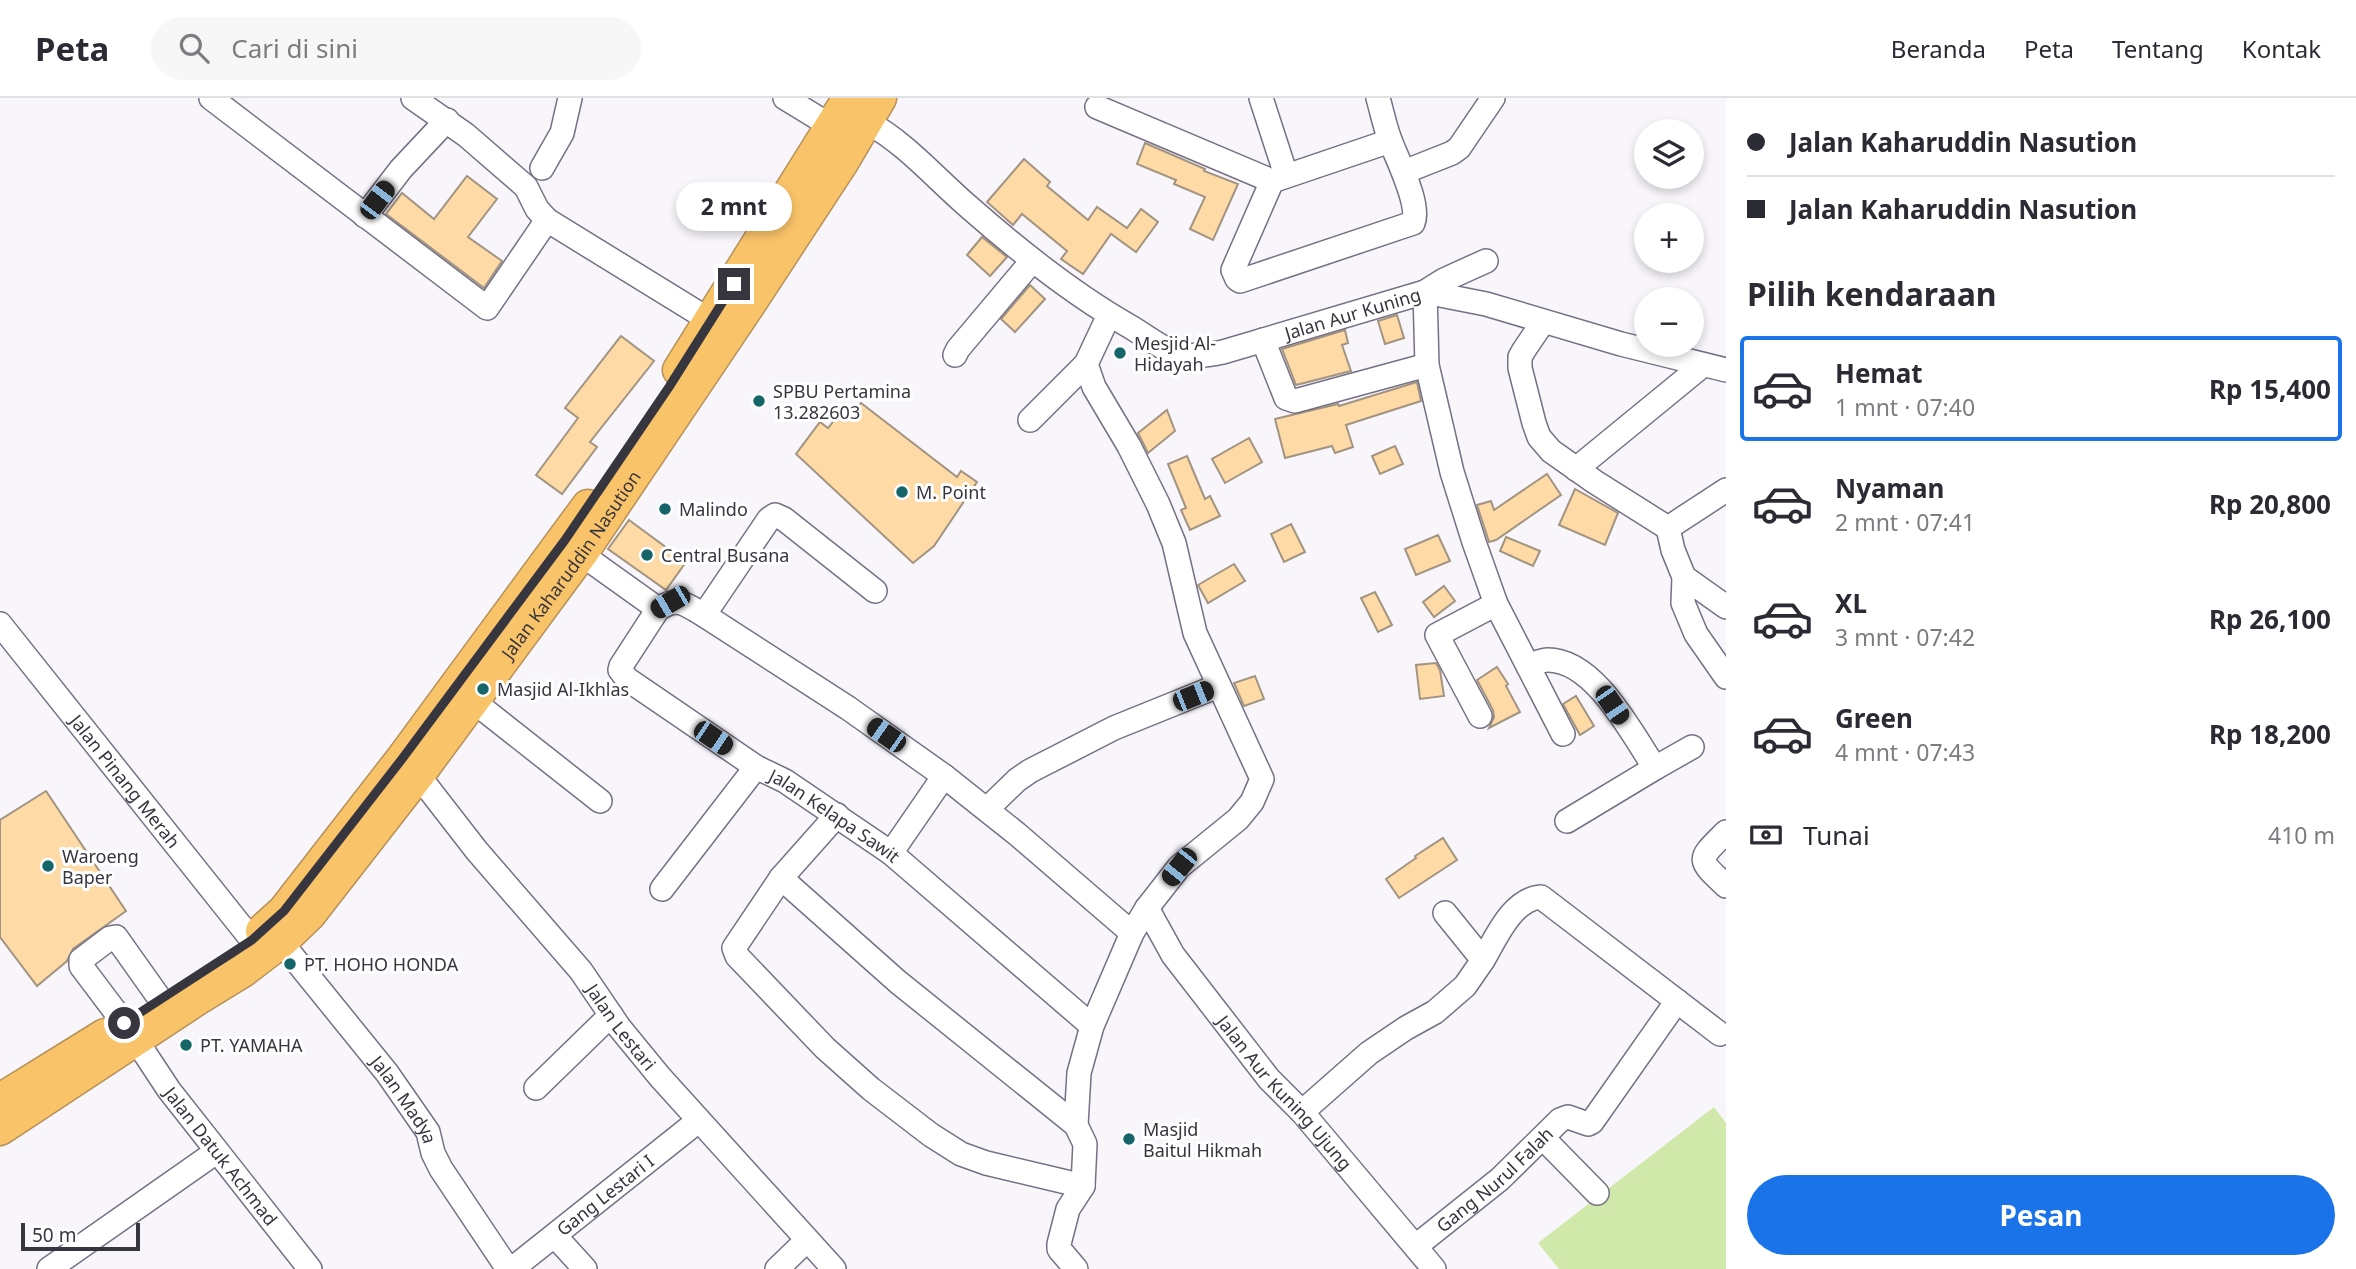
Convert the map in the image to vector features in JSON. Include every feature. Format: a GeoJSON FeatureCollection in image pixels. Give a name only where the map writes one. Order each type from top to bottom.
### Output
{"type":"FeatureCollection","features":[{"type":"Feature","properties":{"kind":"highway","name":"Jalan Kaharuddin Nasution"},"geometry":{"type":"LineString","coordinates":[[0,1129],[130,1031],[160,999],[309,915],[418,775],[581,554],[711,321],[831,126],[865,106]]}},
{"type":"Feature","properties":{"kind":"highway","name":"Jalan Kaharuddin Nasution"},"geometry":{"type":"LineString","coordinates":[[0,1100],[200,997],[244,971],[284,911],[402,759],[565,540],[750,303],[865,106]]}},
{"type":"Feature","properties":{"kind":"street"},"geometry":{"type":"LineString","coordinates":[[211,98],[487,308],[547,220]]}},
{"type":"Feature","properties":{"kind":"street"},"geometry":{"type":"LineString","coordinates":[[413,98],[447,120],[526,187],[537,209],[547,220],[711,321]]}},
{"type":"Feature","properties":{"kind":"street"},"geometry":{"type":"LineString","coordinates":[[542,168],[562,133],[570,98]]}},
{"type":"Feature","properties":{"kind":"street"},"geometry":{"type":"LineString","coordinates":[[785,98],[831,126]]}},
{"type":"Feature","properties":{"kind":"street"},"geometry":{"type":"LineString","coordinates":[[1257,101],[1279,178],[1233,270],[1240,281],[1413,223],[1415,215],[1404,172],[1390,141],[1378,98]]}},
{"type":"Feature","properties":{"kind":"street"},"geometry":{"type":"LineString","coordinates":[[1404,172],[1459,148],[1493,98]]}},
{"type":"Feature","properties":{"kind":"street","name":"Jalan Aur Kuning"},"geometry":{"type":"LineString","coordinates":[[865,106],[879,129],[1032,261],[1109,314],[1175,353],[1208,355],[1425,292],[1486,304],[1543,322],[1726,370]]}},
{"type":"Feature","properties":{"kind":"street"},"geometry":{"type":"LineString","coordinates":[[1097,107],[1279,178],[1390,141]]}},
{"type":"Feature","properties":{"kind":"street"},"geometry":{"type":"LineString","coordinates":[[365,216],[401,169],[447,120]]}},
{"type":"Feature","properties":{"kind":"street"},"geometry":{"type":"LineString","coordinates":[[956,355],[958,349],[1032,261]]}},
{"type":"Feature","properties":{"kind":"street"},"geometry":{"type":"LineString","coordinates":[[1486,261],[1425,292],[1427,365],[1452,472],[1496,604],[1563,734]]}},
{"type":"Feature","properties":{"kind":"street"},"geometry":{"type":"LineString","coordinates":[[1030,420],[1086,364],[1109,314]]}},
{"type":"Feature","properties":{"kind":"street"},"geometry":{"type":"LineString","coordinates":[[1543,322],[1520,357],[1520,368],[1539,437],[1551,452],[1668,528],[1684,578],[1682,592],[1688,614],[1696,634],[1726,677]]}},
{"type":"Feature","properties":{"kind":"street"},"geometry":{"type":"LineString","coordinates":[[1263,340],[1286,398],[1295,401],[1427,365]]}},
{"type":"Feature","properties":{"kind":"street"},"geometry":{"type":"LineString","coordinates":[[1076,1125],[1079,1073],[1092,1026],[1132,933],[1147,908],[1179,867],[1238,819],[1252,802],[1262,779],[1195,633],[1181,568],[1162,514],[1129,446],[1094,387],[1086,364]]}},
{"type":"Feature","properties":{"kind":"street"},"geometry":{"type":"LineString","coordinates":[[1576,469],[1703,365]]}},
{"type":"Feature","properties":{"kind":"street"},"geometry":{"type":"LineString","coordinates":[[1668,528],[1726,490]]}},
{"type":"Feature","properties":{"kind":"street"},"geometry":{"type":"LineString","coordinates":[[704,615],[769,519],[775,515],[784,519],[876,591]]}},
{"type":"Feature","properties":{"kind":"street"},"geometry":{"type":"LineString","coordinates":[[581,554],[657,609],[676,601],[704,615],[848,708],[987,809],[1132,933]]}},
{"type":"Feature","properties":{"kind":"street"},"geometry":{"type":"LineString","coordinates":[[1684,578],[1726,607]]}},
{"type":"Feature","properties":{"kind":"street"},"geometry":{"type":"LineString","coordinates":[[1480,716],[1437,635],[1496,604]]}},
{"type":"Feature","properties":{"kind":"street","name":"Jalan Kelapa Sawit"},"geometry":{"type":"LineString","coordinates":[[657,609],[621,666],[622,674],[627,679],[756,767],[785,781],[891,853],[1092,1026]]}},
{"type":"Feature","properties":{"kind":"street","name":"Jalan Pinang Merah"},"geometry":{"type":"LineString","coordinates":[[0,624],[267,940]]}},
{"type":"Feature","properties":{"kind":"street"},"geometry":{"type":"LineString","coordinates":[[1528,666],[1545,660],[1569,664],[1583,671],[1612,705],[1655,768]]}},
{"type":"Feature","properties":{"kind":"street"},"geometry":{"type":"LineString","coordinates":[[987,809],[1030,771],[1114,728],[1218,686]]}},
{"type":"Feature","properties":{"kind":"street"},"geometry":{"type":"LineString","coordinates":[[473,701],[600,802]]}},
{"type":"Feature","properties":{"kind":"street"},"geometry":{"type":"LineString","coordinates":[[1567,821],[1692,747]]}},
{"type":"Feature","properties":{"kind":"street"},"geometry":{"type":"LineString","coordinates":[[662,889],[756,767]]}},
{"type":"Feature","properties":{"kind":"street","name":"Jalan Lestari"},"geometry":{"type":"LineString","coordinates":[[418,775],[477,850],[581,971],[611,1015],[698,1121],[834,1269]]}},
{"type":"Feature","properties":{"kind":"street"},"geometry":{"type":"LineString","coordinates":[[891,853],[944,776]]}},
{"type":"Feature","properties":{"kind":"street"},"geometry":{"type":"LineString","coordinates":[[836,815],[781,878],[738,941],[734,952],[824,1048],[871,1089],[931,1135],[961,1154],[986,1163],[1083,1186]]}},
{"type":"Feature","properties":{"kind":"street"},"geometry":{"type":"LineString","coordinates":[[1726,832],[1705,853],[1703,861],[1726,886]]}},
{"type":"Feature","properties":{"kind":"street"},"geometry":{"type":"LineString","coordinates":[[781,878],[898,982],[1076,1125],[1085,1144],[1083,1186],[1068,1209],[1060,1234],[1059,1249],[1076,1269]]}},
{"type":"Feature","properties":{"kind":"street"},"geometry":{"type":"LineString","coordinates":[[1302,1112],[1369,1053],[1436,1012],[1465,986],[1505,923],[1524,903],[1534,898],[1541,897],[1720,1034]]}},
{"type":"Feature","properties":{"kind":"street","name":"Jalan Aur Kuning Ujung"},"geometry":{"type":"LineString","coordinates":[[1147,908],[1173,955],[1269,1079],[1302,1112],[1434,1269]]}},
{"type":"Feature","properties":{"kind":"street"},"geometry":{"type":"LineString","coordinates":[[1445,913],[1483,960]]}},
{"type":"Feature","properties":{"kind":"street","name":"Jalan Datuk Achmad"},"geometry":{"type":"LineString","coordinates":[[160,999],[117,937],[110,937],[80,960],[81,966],[130,1031],[169,1090],[311,1269]]}},
{"type":"Feature","properties":{"kind":"street","name":"Jalan Madya"},"geometry":{"type":"LineString","coordinates":[[267,940],[289,952],[387,1073],[428,1132],[430,1146],[441,1169],[510,1269]]}},
{"type":"Feature","properties":{"kind":"street","name":"Gang Nurul Falah"},"geometry":{"type":"LineString","coordinates":[[1416,1246],[1500,1179],[1564,1118],[1588,1124],[1592,1122],[1677,1001]]}},
{"type":"Feature","properties":{"kind":"street"},"geometry":{"type":"LineString","coordinates":[[536,1088],[611,1015]]}},
{"type":"Feature","properties":{"kind":"street","name":"Gang Lestari I"},"geometry":{"type":"LineString","coordinates":[[510,1269],[698,1121]]}},
{"type":"Feature","properties":{"kind":"street"},"geometry":{"type":"LineString","coordinates":[[1543,1138],[1597,1193]]}},
{"type":"Feature","properties":{"kind":"street"},"geometry":{"type":"LineString","coordinates":[[49,1269],[216,1152]]}},
{"type":"Feature","properties":{"kind":"street"},"geometry":{"type":"LineString","coordinates":[[555,1236],[585,1269]]}},
{"type":"Feature","properties":{"kind":"street"},"geometry":{"type":"LineString","coordinates":[[777,1269],[807,1240]]}},
{"type":"Feature","properties":{"kind":"green space"},"geometry":{"type":"Polygon","coordinates":[[[1714,1107],[1726,1123],[1726,1269],[1559,1269],[1538,1243],[1714,1107]]]}},
{"type":"Feature","properties":{"kind":"building"},"geometry":{"type":"Polygon","coordinates":[[[1145,143],[1238,184],[1213,240],[1190,229],[1205,197],[1174,184],[1176,180],[1137,164],[1145,143]]]}},
{"type":"Feature","properties":{"kind":"building"},"geometry":{"type":"Polygon","coordinates":[[[1024,159],[1050,182],[1047,186],[1088,220],[1097,207],[1127,228],[1141,209],[1158,222],[1136,252],[1111,234],[1083,274],[1061,259],[1067,251],[1022,214],[1013,225],[987,202],[1024,159]]]}},
{"type":"Feature","properties":{"kind":"building"},"geometry":{"type":"Polygon","coordinates":[[[467,176],[497,199],[468,237],[502,261],[484,288],[386,214],[402,193],[434,219],[467,176]]]}},
{"type":"Feature","properties":{"kind":"building"},"geometry":{"type":"Polygon","coordinates":[[[982,237],[1007,257],[990,276],[967,255],[982,237]]]}},
{"type":"Feature","properties":{"kind":"building"},"geometry":{"type":"Polygon","coordinates":[[[1030,285],[1045,299],[1015,332],[1001,319],[1030,285]]]}},
{"type":"Feature","properties":{"kind":"building"},"geometry":{"type":"Polygon","coordinates":[[[1397,315],[1404,338],[1385,344],[1378,321],[1397,315]]]}},
{"type":"Feature","properties":{"kind":"building"},"geometry":{"type":"Polygon","coordinates":[[[1345,330],[1348,343],[1342,345],[1351,371],[1296,385],[1282,349],[1345,330]]]}},
{"type":"Feature","properties":{"kind":"building"},"geometry":{"type":"Polygon","coordinates":[[[621,336],[654,361],[590,442],[597,447],[562,494],[536,475],[578,418],[565,408],[621,336]]]}},
{"type":"Feature","properties":{"kind":"building"},"geometry":{"type":"Polygon","coordinates":[[[1417,382],[1421,401],[1346,425],[1353,447],[1335,453],[1332,446],[1285,458],[1275,419],[1338,404],[1339,406],[1417,382]]]}},
{"type":"Feature","properties":{"kind":"building","name":"M. Point"},"geometry":{"type":"Polygon","coordinates":[[[861,403],[957,477],[961,471],[977,482],[934,546],[913,563],[796,454],[820,422],[828,428],[836,418],[843,414],[849,415],[861,403]]]}},
{"type":"Feature","properties":{"kind":"building"},"geometry":{"type":"Polygon","coordinates":[[[1167,410],[1175,431],[1148,453],[1138,433],[1167,410]]]}},
{"type":"Feature","properties":{"kind":"building"},"geometry":{"type":"Polygon","coordinates":[[[1249,438],[1262,462],[1225,483],[1212,459],[1249,438]]]}},
{"type":"Feature","properties":{"kind":"building"},"geometry":{"type":"Polygon","coordinates":[[[1395,446],[1403,464],[1380,474],[1372,456],[1395,446]]]}},
{"type":"Feature","properties":{"kind":"building"},"geometry":{"type":"Polygon","coordinates":[[[1187,456],[1205,499],[1210,496],[1220,516],[1190,530],[1181,510],[1186,508],[1168,464],[1187,456]]]}},
{"type":"Feature","properties":{"kind":"building"},"geometry":{"type":"Polygon","coordinates":[[[1547,474],[1561,495],[1496,540],[1489,542],[1477,505],[1491,501],[1494,510],[1547,474]]]}},
{"type":"Feature","properties":{"kind":"building"},"geometry":{"type":"Polygon","coordinates":[[[1575,489],[1618,513],[1605,545],[1559,525],[1575,489]]]}},
{"type":"Feature","properties":{"kind":"building","name":"Central Busana"},"geometry":{"type":"Polygon","coordinates":[[[629,520],[686,562],[666,590],[608,549],[629,520]]]}},
{"type":"Feature","properties":{"kind":"building"},"geometry":{"type":"Polygon","coordinates":[[[1291,524],[1305,552],[1284,562],[1271,534],[1291,524]]]}},
{"type":"Feature","properties":{"kind":"building"},"geometry":{"type":"Polygon","coordinates":[[[1438,535],[1450,561],[1416,575],[1405,549],[1438,535]]]}},
{"type":"Feature","properties":{"kind":"building"},"geometry":{"type":"Polygon","coordinates":[[[1506,537],[1540,551],[1533,566],[1500,551],[1506,537]]]}},
{"type":"Feature","properties":{"kind":"building"},"geometry":{"type":"Polygon","coordinates":[[[1234,564],[1245,581],[1208,603],[1198,585],[1234,564]]]}},
{"type":"Feature","properties":{"kind":"building"},"geometry":{"type":"Polygon","coordinates":[[[1444,586],[1455,601],[1434,617],[1423,602],[1444,586]]]}},
{"type":"Feature","properties":{"kind":"building"},"geometry":{"type":"Polygon","coordinates":[[[1375,592],[1392,625],[1378,632],[1361,598],[1375,592]]]}},
{"type":"Feature","properties":{"kind":"building"},"geometry":{"type":"Polygon","coordinates":[[[1436,663],[1440,670],[1444,696],[1420,699],[1416,665],[1436,663]]]}},
{"type":"Feature","properties":{"kind":"building"},"geometry":{"type":"Polygon","coordinates":[[[1497,667],[1520,712],[1489,728],[1494,717],[1493,710],[1477,680],[1497,667]]]}},
{"type":"Feature","properties":{"kind":"building"},"geometry":{"type":"Polygon","coordinates":[[[1255,676],[1264,699],[1244,706],[1234,683],[1255,676]]]}},
{"type":"Feature","properties":{"kind":"building"},"geometry":{"type":"Polygon","coordinates":[[[1576,696],[1594,726],[1580,735],[1563,704],[1576,696]]]}},
{"type":"Feature","properties":{"kind":"building","name":"Waroeng Baper"},"geometry":{"type":"Polygon","coordinates":[[[46,791],[126,911],[73,949],[67,961],[37,986],[0,937],[0,820],[46,791]]]}},
{"type":"Feature","properties":{"kind":"building"},"geometry":{"type":"Polygon","coordinates":[[[1443,838],[1457,860],[1399,898],[1386,879],[1443,838]]]}},
{"type":"Feature","properties":{"kind":"place","name":"Mesjid Al- Hidayah"},"geometry":{"type":"Point","coordinates":[1120,353]}},
{"type":"Feature","properties":{"kind":"place","name":"SPBU Pertamina 13.282603"},"geometry":{"type":"Point","coordinates":[759,401]}},
{"type":"Feature","properties":{"kind":"place","name":"M. Point"},"geometry":{"type":"Point","coordinates":[902,492]}},
{"type":"Feature","properties":{"kind":"place","name":"Malindo"},"geometry":{"type":"Point","coordinates":[665,509]}},
{"type":"Feature","properties":{"kind":"place","name":"Central Busana"},"geometry":{"type":"Point","coordinates":[647,555]}},
{"type":"Feature","properties":{"kind":"place","name":"Masjid Al-Ikhlas"},"geometry":{"type":"Point","coordinates":[483,689]}},
{"type":"Feature","properties":{"kind":"place","name":"Waroeng Baper"},"geometry":{"type":"Point","coordinates":[48,866]}},
{"type":"Feature","properties":{"kind":"place","name":"PT. HOHO HONDA"},"geometry":{"type":"Point","coordinates":[290,964]}},
{"type":"Feature","properties":{"kind":"place","name":"PT. YAMAHA"},"geometry":{"type":"Point","coordinates":[186,1045]}},
{"type":"Feature","properties":{"kind":"place","name":"Masjid Baitul Hikmah"},"geometry":{"type":"Point","coordinates":[1129,1139]}},
{"type":"Feature","properties":{"kind":"route"},"geometry":{"type":"LineString","coordinates":[[124,1023],[252,940],[284,911],[402,759],[565,540],[669,387],[734,284]]}}]}
